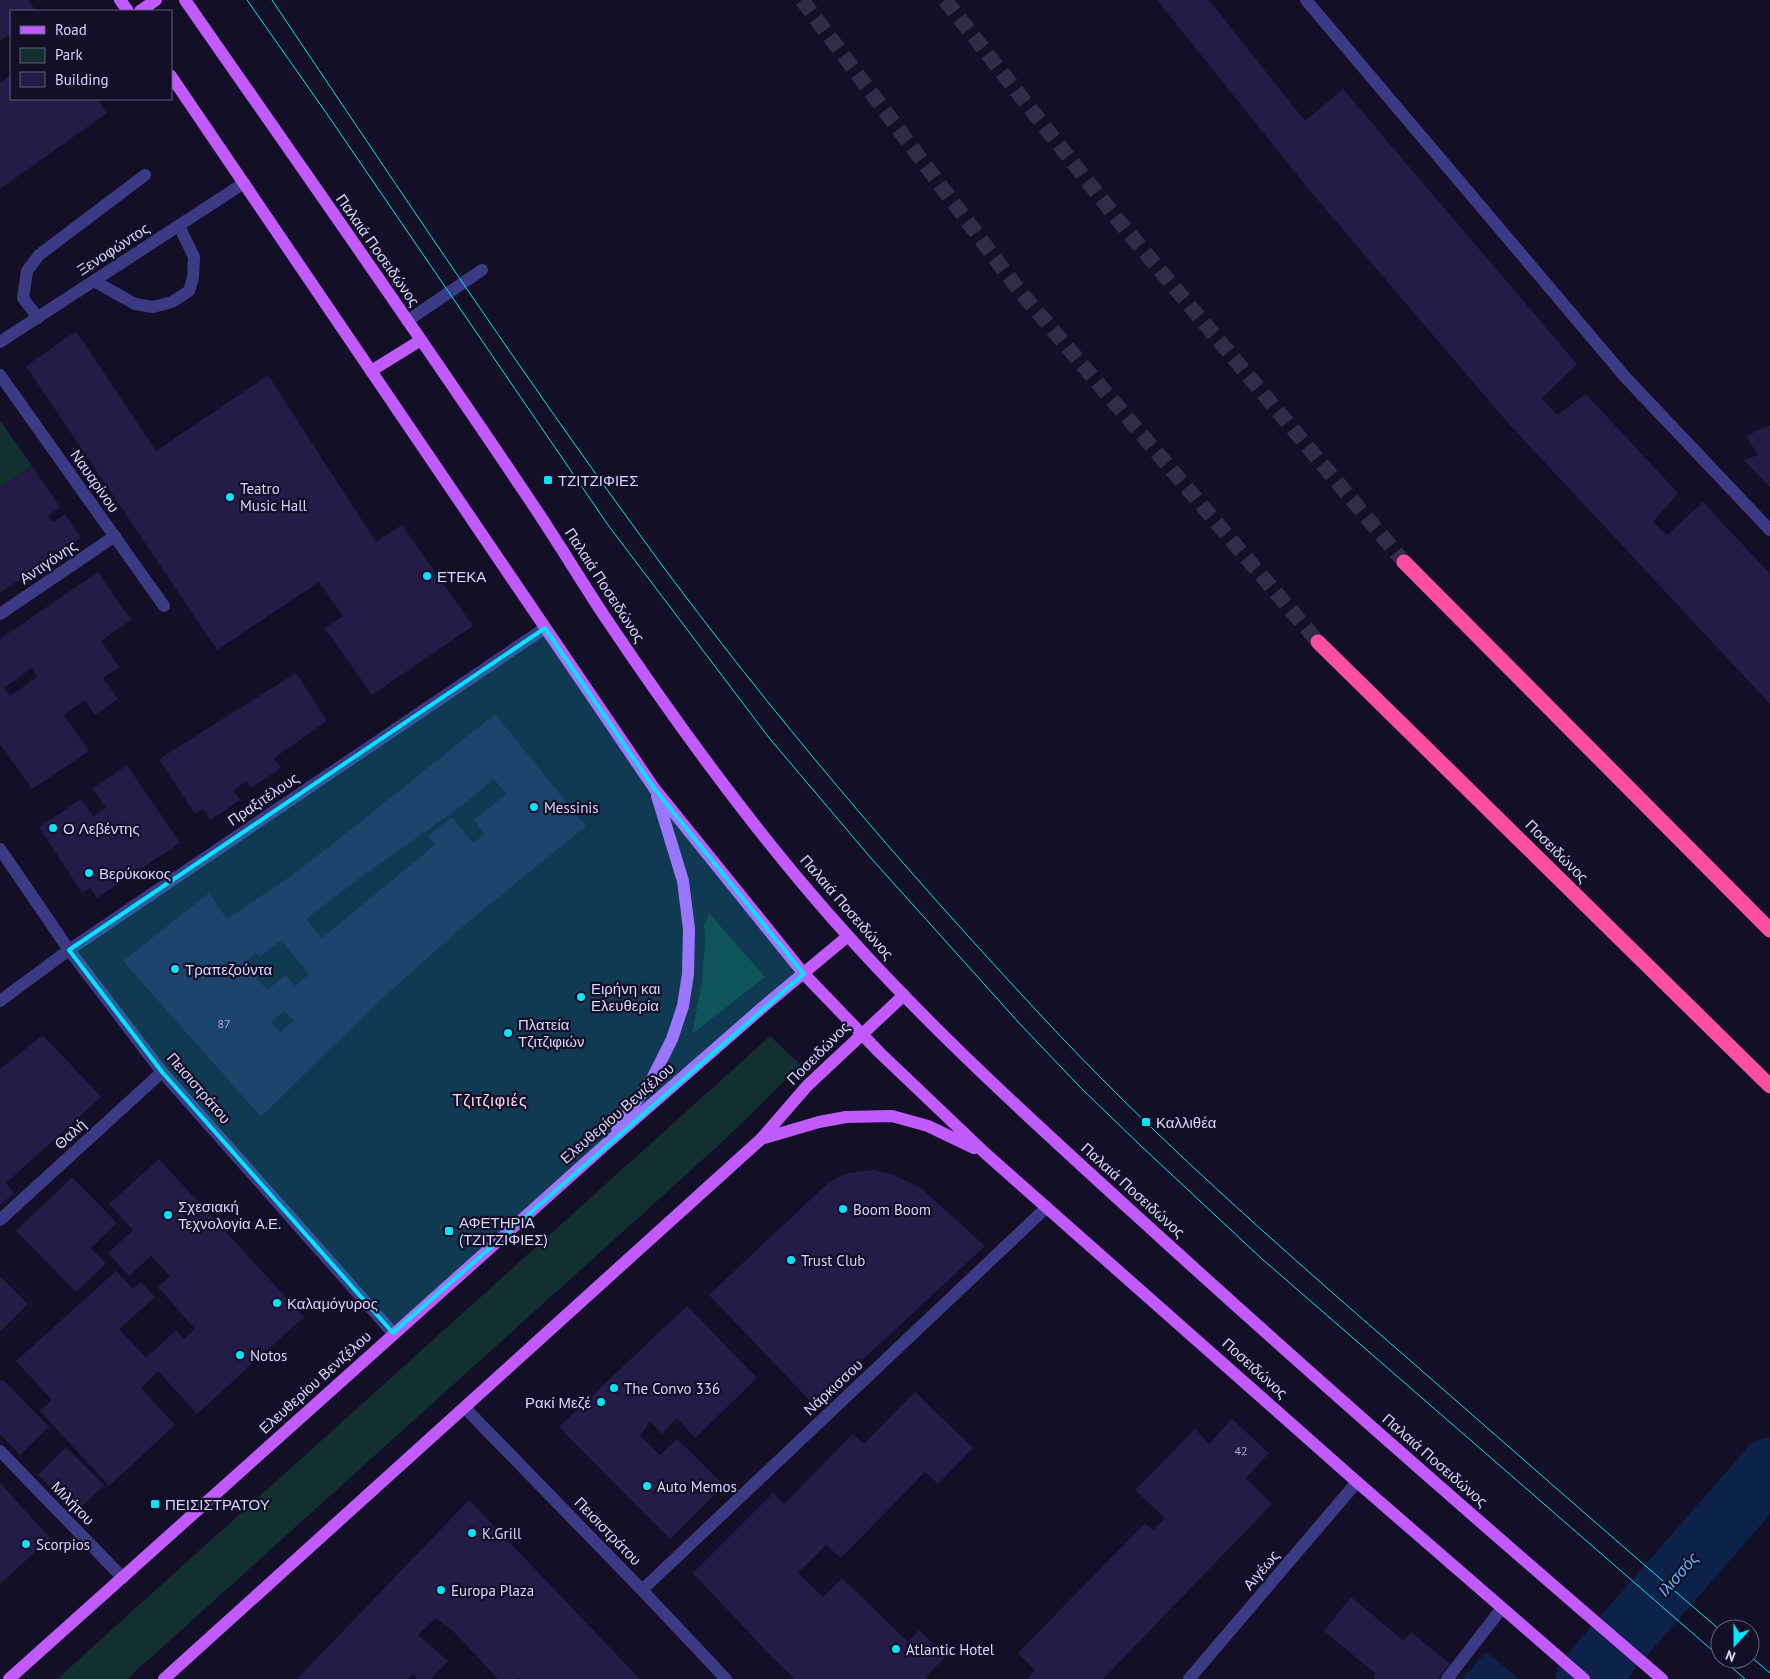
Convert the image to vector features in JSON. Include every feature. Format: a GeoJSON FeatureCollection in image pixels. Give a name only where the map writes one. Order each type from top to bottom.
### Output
{"type":"FeatureCollection","features":[{"type":"Feature","properties":{"kind":"highway"},"geometry":{"type":"LineString","coordinates":[[1404,562],[1770,930]]}},
{"type":"Feature","properties":{"kind":"highway","name":"Ποσειδώνος"},"geometry":{"type":"LineString","coordinates":[[1318,642],[1770,1086]]}},
{"type":"Feature","properties":{"kind":"main road"},"geometry":{"type":"LineString","coordinates":[[141,10],[156,0]]}},
{"type":"Feature","properties":{"kind":"main road","name":"Παλαιά Ποσειδώνος"},"geometry":{"type":"LineString","coordinates":[[185,0],[421,340],[670,712],[806,889],[940,1034],[1075,1160],[1195,1269],[1535,1570],[1662,1679]]}},
{"type":"Feature","properties":{"kind":"main road"},"geometry":{"type":"LineString","coordinates":[[172,77],[654,788],[804,974],[862,1034],[985,1153]]}},
{"type":"Feature","properties":{"kind":"main road"},"geometry":{"type":"LineString","coordinates":[[372,371],[421,340]]}},
{"type":"Feature","properties":{"kind":"main road"},"geometry":{"type":"LineString","coordinates":[[604,1146],[652,1079],[672,1039],[683,1006],[688,974],[688,929],[683,881],[654,788]]}},
{"type":"Feature","properties":{"kind":"main road","name":"Ελευθερίου Βενιζέλου"},"geometry":{"type":"LineString","coordinates":[[9,1679],[604,1146],[763,1007],[848,936]]}},
{"type":"Feature","properties":{"kind":"main road","name":"Ποσειδώνος"},"geometry":{"type":"LineString","coordinates":[[761,1139],[807,1086],[904,995]]}},
{"type":"Feature","properties":{"kind":"main road"},"geometry":{"type":"LineString","coordinates":[[164,1679],[761,1139],[819,1122],[846,1117],[892,1116],[928,1126],[985,1153]]}},
{"type":"Feature","properties":{"kind":"main road","name":"Ποσειδώνος"},"geometry":{"type":"LineString","coordinates":[[985,1153],[1502,1608]]}},
{"type":"Feature","properties":{"kind":"main road"},"geometry":{"type":"LineString","coordinates":[[1502,1608],[1584,1679]]}},
{"type":"Feature","properties":{"kind":"street"},"geometry":{"type":"LineString","coordinates":[[1306,0],[1626,378],[1770,530]]}},
{"type":"Feature","properties":{"kind":"street"},"geometry":{"type":"LineString","coordinates":[[38,318],[23,298],[27,271],[35,260],[39,255],[145,175]]}},
{"type":"Feature","properties":{"kind":"street","name":"Ξενοφώντος"},"geometry":{"type":"LineString","coordinates":[[0,342],[244,183]]}},
{"type":"Feature","properties":{"kind":"street"},"geometry":{"type":"LineString","coordinates":[[94,281],[135,304],[153,307],[172,302],[188,291],[193,278],[194,257],[179,226]]}},
{"type":"Feature","properties":{"kind":"street"},"geometry":{"type":"LineString","coordinates":[[408,321],[482,270]]}},
{"type":"Feature","properties":{"kind":"street","name":"Ναυαρίνου"},"geometry":{"type":"LineString","coordinates":[[0,375],[164,606]]}},
{"type":"Feature","properties":{"kind":"street","name":"Αντιγόνης"},"geometry":{"type":"LineString","coordinates":[[0,614],[115,536]]}},
{"type":"Feature","properties":{"kind":"street","name":"Πραξιτέλους"},"geometry":{"type":"LineString","coordinates":[[0,1001],[69,950],[545,628]]}},
{"type":"Feature","properties":{"kind":"street","name":"Πεισιστράτου"},"geometry":{"type":"LineString","coordinates":[[0,849],[69,950],[162,1072],[394,1333]]}},
{"type":"Feature","properties":{"kind":"street","name":"Θαλή"},"geometry":{"type":"LineString","coordinates":[[0,1220],[162,1072]]}},
{"type":"Feature","properties":{"kind":"street","name":"Νάρκισσου"},"geometry":{"type":"LineString","coordinates":[[642,1590],[1047,1207]]}},
{"type":"Feature","properties":{"kind":"street","name":"Πεισιστράτου"},"geometry":{"type":"LineString","coordinates":[[465,1408],[726,1679]]}},
{"type":"Feature","properties":{"kind":"street","name":"Μιλήτου"},"geometry":{"type":"LineString","coordinates":[[0,1451],[123,1578]]}},
{"type":"Feature","properties":{"kind":"street","name":"Αιγέως"},"geometry":{"type":"LineString","coordinates":[[1189,1679],[1357,1482]]}},
{"type":"Feature","properties":{"kind":"street"},"geometry":{"type":"LineString","coordinates":[[1447,1679],[1502,1608]]}},
{"type":"Feature","properties":{"kind":"highlighted area"},"geometry":{"type":"Polygon","coordinates":[[[545,628],[654,788],[804,974],[393,1333],[162,1072],[69,950],[545,628]]]}},
{"type":"Feature","properties":{"kind":"green space"},"geometry":{"type":"Polygon","coordinates":[[[0,420],[32,466],[0,487],[0,420]]]}},
{"type":"Feature","properties":{"kind":"green space"},"geometry":{"type":"Polygon","coordinates":[[[709,913],[765,977],[692,1034],[702,982],[705,943],[704,924],[709,913]]]}},
{"type":"Feature","properties":{"kind":"green space"},"geometry":{"type":"Polygon","coordinates":[[[770,1036],[801,1065],[719,1145],[127,1679],[57,1679],[770,1036]]]}},
{"type":"Feature","properties":{"kind":"water"},"geometry":{"type":"Polygon","coordinates":[[[1486,1652],[1519,1679],[1462,1679],[1486,1652]]]}},
{"type":"Feature","properties":{"kind":"building"},"geometry":{"type":"Polygon","coordinates":[[[0,0],[28,0],[35,10],[10,10],[10,34],[0,41],[0,0]]]}},
{"type":"Feature","properties":{"kind":"building"},"geometry":{"type":"Polygon","coordinates":[[[1157,0],[1209,0],[1305,121],[1343,89],[1577,364],[1542,398],[1557,415],[1586,394],[1678,493],[1653,522],[1667,535],[1703,502],[1770,574],[1770,704],[1508,423],[1311,192],[1157,0]]]}},
{"type":"Feature","properties":{"kind":"building"},"geometry":{"type":"Polygon","coordinates":[[[10,76],[10,100],[98,100],[107,113],[0,189],[0,83],[10,76]]]}},
{"type":"Feature","properties":{"kind":"building","name":"Teatro Music Hall"},"geometry":{"type":"Polygon","coordinates":[[[76,331],[156,451],[268,375],[376,542],[402,525],[473,626],[372,695],[325,628],[343,616],[319,582],[217,650],[26,366],[76,331]]]}},
{"type":"Feature","properties":{"kind":"building"},"geometry":{"type":"Polygon","coordinates":[[[1770,425],[1770,487],[1744,460],[1758,455],[1746,436],[1770,425]]]}},
{"type":"Feature","properties":{"kind":"building"},"geometry":{"type":"Polygon","coordinates":[[[32,466],[60,507],[48,516],[53,522],[65,514],[81,538],[0,593],[0,487],[32,466]]]}},
{"type":"Feature","properties":{"kind":"building"},"geometry":{"type":"Polygon","coordinates":[[[98,572],[131,620],[101,641],[119,667],[103,678],[118,699],[95,715],[85,700],[64,715],[89,751],[32,789],[0,744],[0,639],[98,572]],[[32,668],[4,688],[10,696],[37,677],[32,668]]]}},
{"type":"Feature","properties":{"kind":"building"},"geometry":{"type":"Polygon","coordinates":[[[296,673],[327,721],[274,758],[281,768],[251,788],[247,781],[233,790],[240,800],[210,820],[203,809],[195,814],[159,759],[296,673]]]}},
{"type":"Feature","properties":{"kind":"building"},"geometry":{"type":"Polygon","coordinates":[[[495,714],[586,826],[462,927],[376,1004],[261,1117],[123,961],[209,893],[227,919],[288,878],[495,714]],[[494,779],[456,810],[361,877],[306,919],[322,938],[435,845],[428,836],[452,817],[473,843],[485,834],[474,820],[506,794],[494,779]],[[281,940],[260,957],[256,953],[244,962],[267,990],[286,975],[295,986],[309,974],[281,940]],[[284,1011],[271,1022],[280,1032],[294,1021],[284,1011]]]}},
{"type":"Feature","properties":{"kind":"building"},"geometry":{"type":"Polygon","coordinates":[[[127,765],[180,843],[97,898],[90,888],[82,893],[39,827],[81,799],[93,816],[106,808],[93,788],[127,765]]]}},
{"type":"Feature","properties":{"kind":"building"},"geometry":{"type":"Polygon","coordinates":[[[43,1035],[101,1097],[6,1183],[14,1193],[0,1205],[0,1069],[43,1035]]]}},
{"type":"Feature","properties":{"kind":"building"},"geometry":{"type":"Polygon","coordinates":[[[159,1159],[304,1317],[197,1414],[158,1371],[141,1388],[175,1425],[109,1486],[40,1411],[52,1400],[16,1361],[116,1271],[133,1289],[141,1282],[155,1297],[119,1329],[146,1358],[176,1330],[184,1339],[195,1329],[158,1287],[170,1276],[151,1256],[129,1276],[108,1253],[133,1230],[109,1204],[159,1159]]]}},
{"type":"Feature","properties":{"kind":"building"},"geometry":{"type":"Polygon","coordinates":[[[873,1170],[892,1174],[921,1188],[985,1246],[814,1405],[709,1295],[828,1183],[848,1173],[873,1170]]]}},
{"type":"Feature","properties":{"kind":"building"},"geometry":{"type":"Polygon","coordinates":[[[72,1177],[117,1223],[91,1248],[106,1263],[76,1292],[16,1231],[72,1177]]]}},
{"type":"Feature","properties":{"kind":"building"},"geometry":{"type":"Polygon","coordinates":[[[0,1276],[28,1304],[0,1332],[0,1276]]]}},
{"type":"Feature","properties":{"kind":"building"},"geometry":{"type":"Polygon","coordinates":[[[687,1306],[757,1378],[695,1438],[677,1418],[662,1434],[650,1421],[640,1436],[660,1455],[677,1439],[724,1485],[670,1539],[559,1427],[687,1306]]]}},
{"type":"Feature","properties":{"kind":"building"},"geometry":{"type":"Polygon","coordinates":[[[3,1379],[49,1427],[20,1455],[0,1434],[0,1381],[3,1379]]]}},
{"type":"Feature","properties":{"kind":"building"},"geometry":{"type":"Polygon","coordinates":[[[915,1392],[973,1448],[938,1484],[925,1472],[841,1558],[826,1545],[798,1573],[823,1597],[842,1578],[908,1642],[919,1630],[946,1656],[926,1677],[928,1679],[795,1679],[693,1573],[773,1493],[784,1504],[853,1434],[864,1444],[915,1392]]]}},
{"type":"Feature","properties":{"kind":"building"},"geometry":{"type":"Polygon","coordinates":[[[1232,1419],[1269,1453],[1246,1478],[1272,1504],[1103,1679],[1027,1679],[1035,1670],[1018,1653],[1145,1523],[1153,1530],[1165,1518],[1135,1490],[1195,1429],[1209,1444],[1232,1419]]]}},
{"type":"Feature","properties":{"kind":"building"},"geometry":{"type":"Polygon","coordinates":[[[66,1447],[104,1485],[76,1512],[38,1475],[66,1447]]]}},
{"type":"Feature","properties":{"kind":"building"},"geometry":{"type":"Polygon","coordinates":[[[0,1483],[50,1538],[0,1584],[0,1483]]]}},
{"type":"Feature","properties":{"kind":"building"},"geometry":{"type":"Polygon","coordinates":[[[469,1500],[640,1679],[519,1679],[517,1677],[514,1679],[498,1679],[455,1633],[436,1618],[418,1635],[448,1661],[431,1679],[417,1679],[413,1674],[407,1679],[297,1679],[469,1500]]]}},
{"type":"Feature","properties":{"kind":"building"},"geometry":{"type":"Polygon","coordinates":[[[1351,1597],[1404,1641],[1411,1632],[1450,1664],[1437,1679],[1373,1679],[1376,1674],[1324,1631],[1351,1597]]]}},
{"type":"Feature","properties":{"kind":"waterway","name":"Ιλισσός"},"geometry":{"type":"LineString","coordinates":[[1586,1679],[1770,1468]]}},
{"type":"Feature","properties":{"kind":"tunnel"},"geometry":{"type":"LineString","coordinates":[[802,0],[1018,289],[1318,642]]}},
{"type":"Feature","properties":{"kind":"tunnel"},"geometry":{"type":"LineString","coordinates":[[945,0],[1118,220],[1404,562]]}},
{"type":"Feature","properties":{"kind":"tram line"},"geometry":{"type":"LineString","coordinates":[[247,0],[608,525],[770,739],[870,857],[1020,1024],[1081,1088],[1141,1146],[1261,1258],[1710,1648]]}},
{"type":"Feature","properties":{"kind":"tram line"},"geometry":{"type":"LineString","coordinates":[[272,0],[507,348],[653,553],[790,729],[935,899],[1079,1056],[1171,1147],[1364,1320],[1710,1621]]}},
{"type":"Feature","properties":{"kind":"tram line"},"geometry":{"type":"LineString","coordinates":[[1760,1664],[1770,1673]]}},
{"type":"Feature","properties":{"kind":"tram line"},"geometry":{"type":"LineString","coordinates":[[1734,1669],[1745,1679]]}},
{"type":"Feature","properties":{"kind":"place","name":"ΤΖΙΤΖΙΦΙΕΣ"},"geometry":{"type":"Point","coordinates":[548,480]}},
{"type":"Feature","properties":{"kind":"place","name":"Teatro Music Hall"},"geometry":{"type":"Point","coordinates":[230,497]}},
{"type":"Feature","properties":{"kind":"place","name":"ΕΤΕΚΑ"},"geometry":{"type":"Point","coordinates":[427,576]}},
{"type":"Feature","properties":{"kind":"place","name":"Messinis"},"geometry":{"type":"Point","coordinates":[534,807]}},
{"type":"Feature","properties":{"kind":"place","name":"Ο Λεβέντης"},"geometry":{"type":"Point","coordinates":[53,828]}},
{"type":"Feature","properties":{"kind":"place","name":"Βερύκοκος"},"geometry":{"type":"Point","coordinates":[89,873]}},
{"type":"Feature","properties":{"kind":"place","name":"Τραπεζούντα"},"geometry":{"type":"Point","coordinates":[175,969]}},
{"type":"Feature","properties":{"kind":"place","name":"Ειρήνη και Ελευθερία"},"geometry":{"type":"Point","coordinates":[581,997]}},
{"type":"Feature","properties":{"kind":"place","name":"Πλατεία Τζιτζιφιών"},"geometry":{"type":"Point","coordinates":[508,1033]}},
{"type":"Feature","properties":{"kind":"place","name":"Καλλιθέα"},"geometry":{"type":"Point","coordinates":[1146,1122]}},
{"type":"Feature","properties":{"kind":"place","name":"Boom Boom"},"geometry":{"type":"Point","coordinates":[843,1209]}},
{"type":"Feature","properties":{"kind":"place","name":"Σχεσιακή Τεχνολογία Α.Ε."},"geometry":{"type":"Point","coordinates":[168,1215]}},
{"type":"Feature","properties":{"kind":"place","name":"ΑΦΕΤΗΡΙΑ (ΤΖΙΤΖΙΦΙΕΣ)"},"geometry":{"type":"Point","coordinates":[449,1231]}},
{"type":"Feature","properties":{"kind":"place","name":"Trust Club"},"geometry":{"type":"Point","coordinates":[791,1260]}},
{"type":"Feature","properties":{"kind":"place","name":"Καλαμόγυρος"},"geometry":{"type":"Point","coordinates":[277,1303]}},
{"type":"Feature","properties":{"kind":"place","name":"Notos"},"geometry":{"type":"Point","coordinates":[240,1355]}},
{"type":"Feature","properties":{"kind":"place","name":"The Convo 336"},"geometry":{"type":"Point","coordinates":[614,1388]}},
{"type":"Feature","properties":{"kind":"place","name":"Ρακί Μεζέ"},"geometry":{"type":"Point","coordinates":[601,1402]}},
{"type":"Feature","properties":{"kind":"place","name":"Auto Memos"},"geometry":{"type":"Point","coordinates":[647,1486]}},
{"type":"Feature","properties":{"kind":"place","name":"ΠΕΙΣΙΣΤΡΑΤΟΥ"},"geometry":{"type":"Point","coordinates":[155,1504]}},
{"type":"Feature","properties":{"kind":"place","name":"K.Grill"},"geometry":{"type":"Point","coordinates":[472,1533]}},
{"type":"Feature","properties":{"kind":"place","name":"Scorpios"},"geometry":{"type":"Point","coordinates":[26,1544]}},
{"type":"Feature","properties":{"kind":"place","name":"Europa Plaza"},"geometry":{"type":"Point","coordinates":[441,1590]}},
{"type":"Feature","properties":{"kind":"place","name":"Atlantic Hotel"},"geometry":{"type":"Point","coordinates":[896,1649]}},
{"type":"Feature","properties":{"kind":"district","name":"Τζιτζιφιές"},"geometry":{"type":"Point","coordinates":[490,1100]}}]}
